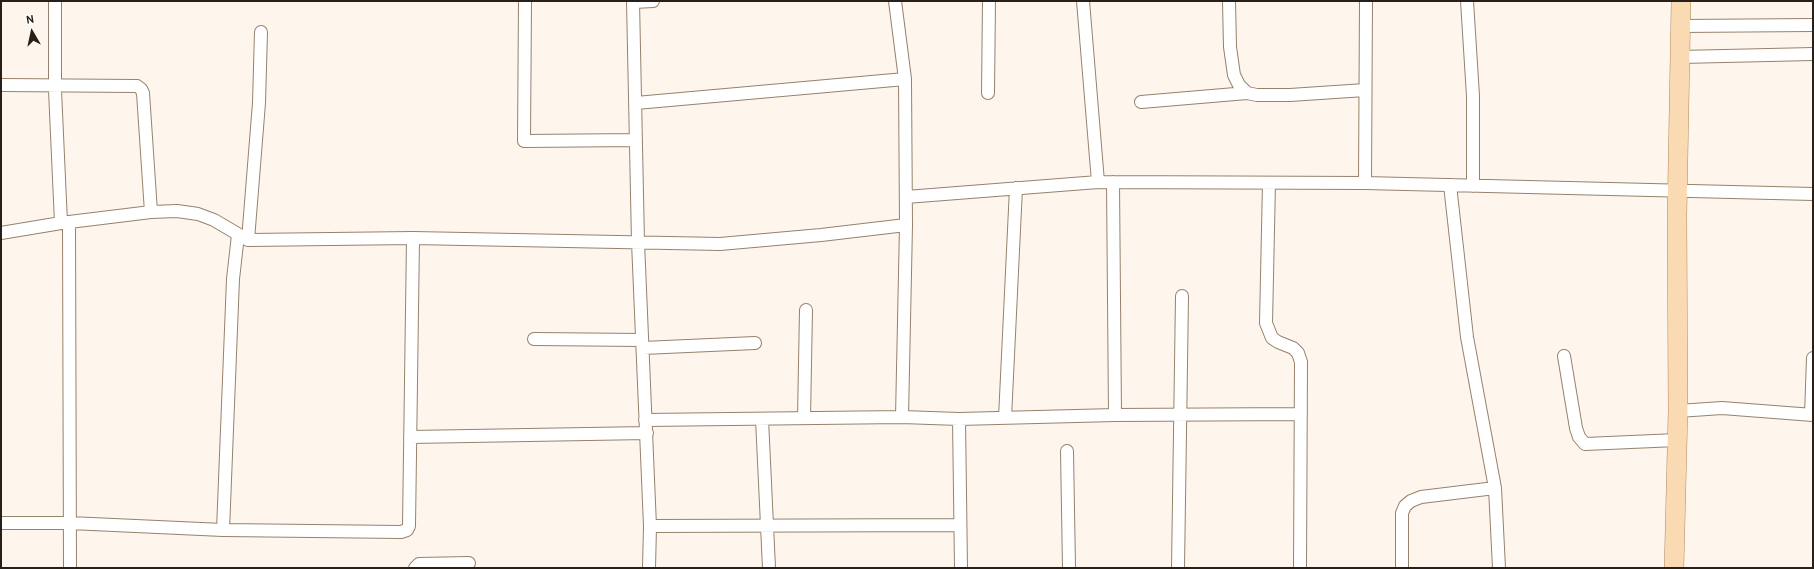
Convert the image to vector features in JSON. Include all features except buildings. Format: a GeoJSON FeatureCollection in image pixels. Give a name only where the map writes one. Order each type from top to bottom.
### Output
{"type":"FeatureCollection","features":[{"type":"Feature","properties":{"kind":"main road"},"geometry":{"type":"LineString","coordinates":[[1674,568],[1678,411],[1678,190],[1681,1]]}},
{"type":"Feature","properties":{"kind":"street"},"geometry":{"type":"LineString","coordinates":[[55,1],[55,85],[65,222],[70,568]]}},
{"type":"Feature","properties":{"kind":"street"},"geometry":{"type":"LineString","coordinates":[[525,1],[524,141],[636,140]]}},
{"type":"Feature","properties":{"kind":"street"},"geometry":{"type":"LineString","coordinates":[[649,568],[650,526],[647,433],[638,242],[634,2],[653,1]]}},
{"type":"Feature","properties":{"kind":"street"},"geometry":{"type":"LineString","coordinates":[[895,1],[905,79],[906,225],[902,417]]}},
{"type":"Feature","properties":{"kind":"street"},"geometry":{"type":"LineString","coordinates":[[988,1],[988,93]]}},
{"type":"Feature","properties":{"kind":"street"},"geometry":{"type":"LineString","coordinates":[[1083,1],[1098,182]]}},
{"type":"Feature","properties":{"kind":"street"},"geometry":{"type":"LineString","coordinates":[[1229,1],[1230,47],[1234,75],[1239,85],[1247,93]]}},
{"type":"Feature","properties":{"kind":"street"},"geometry":{"type":"LineString","coordinates":[[1365,183],[1366,1]]}},
{"type":"Feature","properties":{"kind":"street"},"geometry":{"type":"LineString","coordinates":[[1467,1],[1472,96],[1473,186]]}},
{"type":"Feature","properties":{"kind":"street"},"geometry":{"type":"LineString","coordinates":[[1680,26],[1813,25]]}},
{"type":"Feature","properties":{"kind":"street"},"geometry":{"type":"LineString","coordinates":[[223,530],[233,279],[243,238],[259,103],[262,32]]}},
{"type":"Feature","properties":{"kind":"street"},"geometry":{"type":"LineString","coordinates":[[1680,57],[1813,54]]}},
{"type":"Feature","properties":{"kind":"street"},"geometry":{"type":"LineString","coordinates":[[636,103],[905,79]]}},
{"type":"Feature","properties":{"kind":"street"},"geometry":{"type":"LineString","coordinates":[[1,85],[138,86],[141,88],[143,92],[151,212]]}},
{"type":"Feature","properties":{"kind":"street"},"geometry":{"type":"LineString","coordinates":[[1141,102],[1247,93],[1257,95],[1290,95],[1365,90]]}},
{"type":"Feature","properties":{"kind":"street"},"geometry":{"type":"LineString","coordinates":[[906,197],[1098,182],[1365,183],[1813,194]]}},
{"type":"Feature","properties":{"kind":"street"},"geometry":{"type":"LineString","coordinates":[[1113,182],[1115,415]]}},
{"type":"Feature","properties":{"kind":"street"},"geometry":{"type":"LineString","coordinates":[[1269,183],[1266,323],[1272,338],[1293,348],[1298,353],[1301,362],[1300,568]]}},
{"type":"Feature","properties":{"kind":"street"},"geometry":{"type":"LineString","coordinates":[[1450,185],[1467,337],[1495,488],[1499,568]]}},
{"type":"Feature","properties":{"kind":"street"},"geometry":{"type":"LineString","coordinates":[[1005,418],[1016,188]]}},
{"type":"Feature","properties":{"kind":"street"},"geometry":{"type":"LineString","coordinates":[[1,233],[65,222],[151,212],[198,214],[214,220],[243,238],[412,238],[720,244],[820,235],[906,225]]}},
{"type":"Feature","properties":{"kind":"street"},"geometry":{"type":"LineString","coordinates":[[1,523],[70,523],[223,530],[393,532],[407,530],[410,437],[412,238]]}},
{"type":"Feature","properties":{"kind":"street"},"geometry":{"type":"LineString","coordinates":[[1178,568],[1182,296]]}},
{"type":"Feature","properties":{"kind":"street"},"geometry":{"type":"LineString","coordinates":[[804,418],[806,310]]}},
{"type":"Feature","properties":{"kind":"street"},"geometry":{"type":"LineString","coordinates":[[534,339],[642,344],[755,343]]}},
{"type":"Feature","properties":{"kind":"street"},"geometry":{"type":"LineString","coordinates":[[1564,356],[1576,428],[1579,438],[1585,444],[1596,445],[1677,440]]}},
{"type":"Feature","properties":{"kind":"street"},"geometry":{"type":"LineString","coordinates":[[1678,411],[1722,408],[1812,415],[1813,358]]}},
{"type":"Feature","properties":{"kind":"street"},"geometry":{"type":"LineString","coordinates":[[646,420],[902,417],[959,420],[1115,415],[1300,414]]}},
{"type":"Feature","properties":{"kind":"street"},"geometry":{"type":"LineString","coordinates":[[762,419],[768,568]]}},
{"type":"Feature","properties":{"kind":"street"},"geometry":{"type":"LineString","coordinates":[[959,420],[961,568]]}},
{"type":"Feature","properties":{"kind":"street"},"geometry":{"type":"LineString","coordinates":[[410,437],[647,433]]}},
{"type":"Feature","properties":{"kind":"street"},"geometry":{"type":"LineString","coordinates":[[1067,451],[1069,568]]}},
{"type":"Feature","properties":{"kind":"street"},"geometry":{"type":"LineString","coordinates":[[1402,568],[1402,513],[1405,506],[1411,501],[1421,498],[1495,488]]}},
{"type":"Feature","properties":{"kind":"street"},"geometry":{"type":"LineString","coordinates":[[650,526],[960,525]]}},
{"type":"Feature","properties":{"kind":"street"},"geometry":{"type":"LineString","coordinates":[[415,568],[419,564],[469,564]]}}]}
